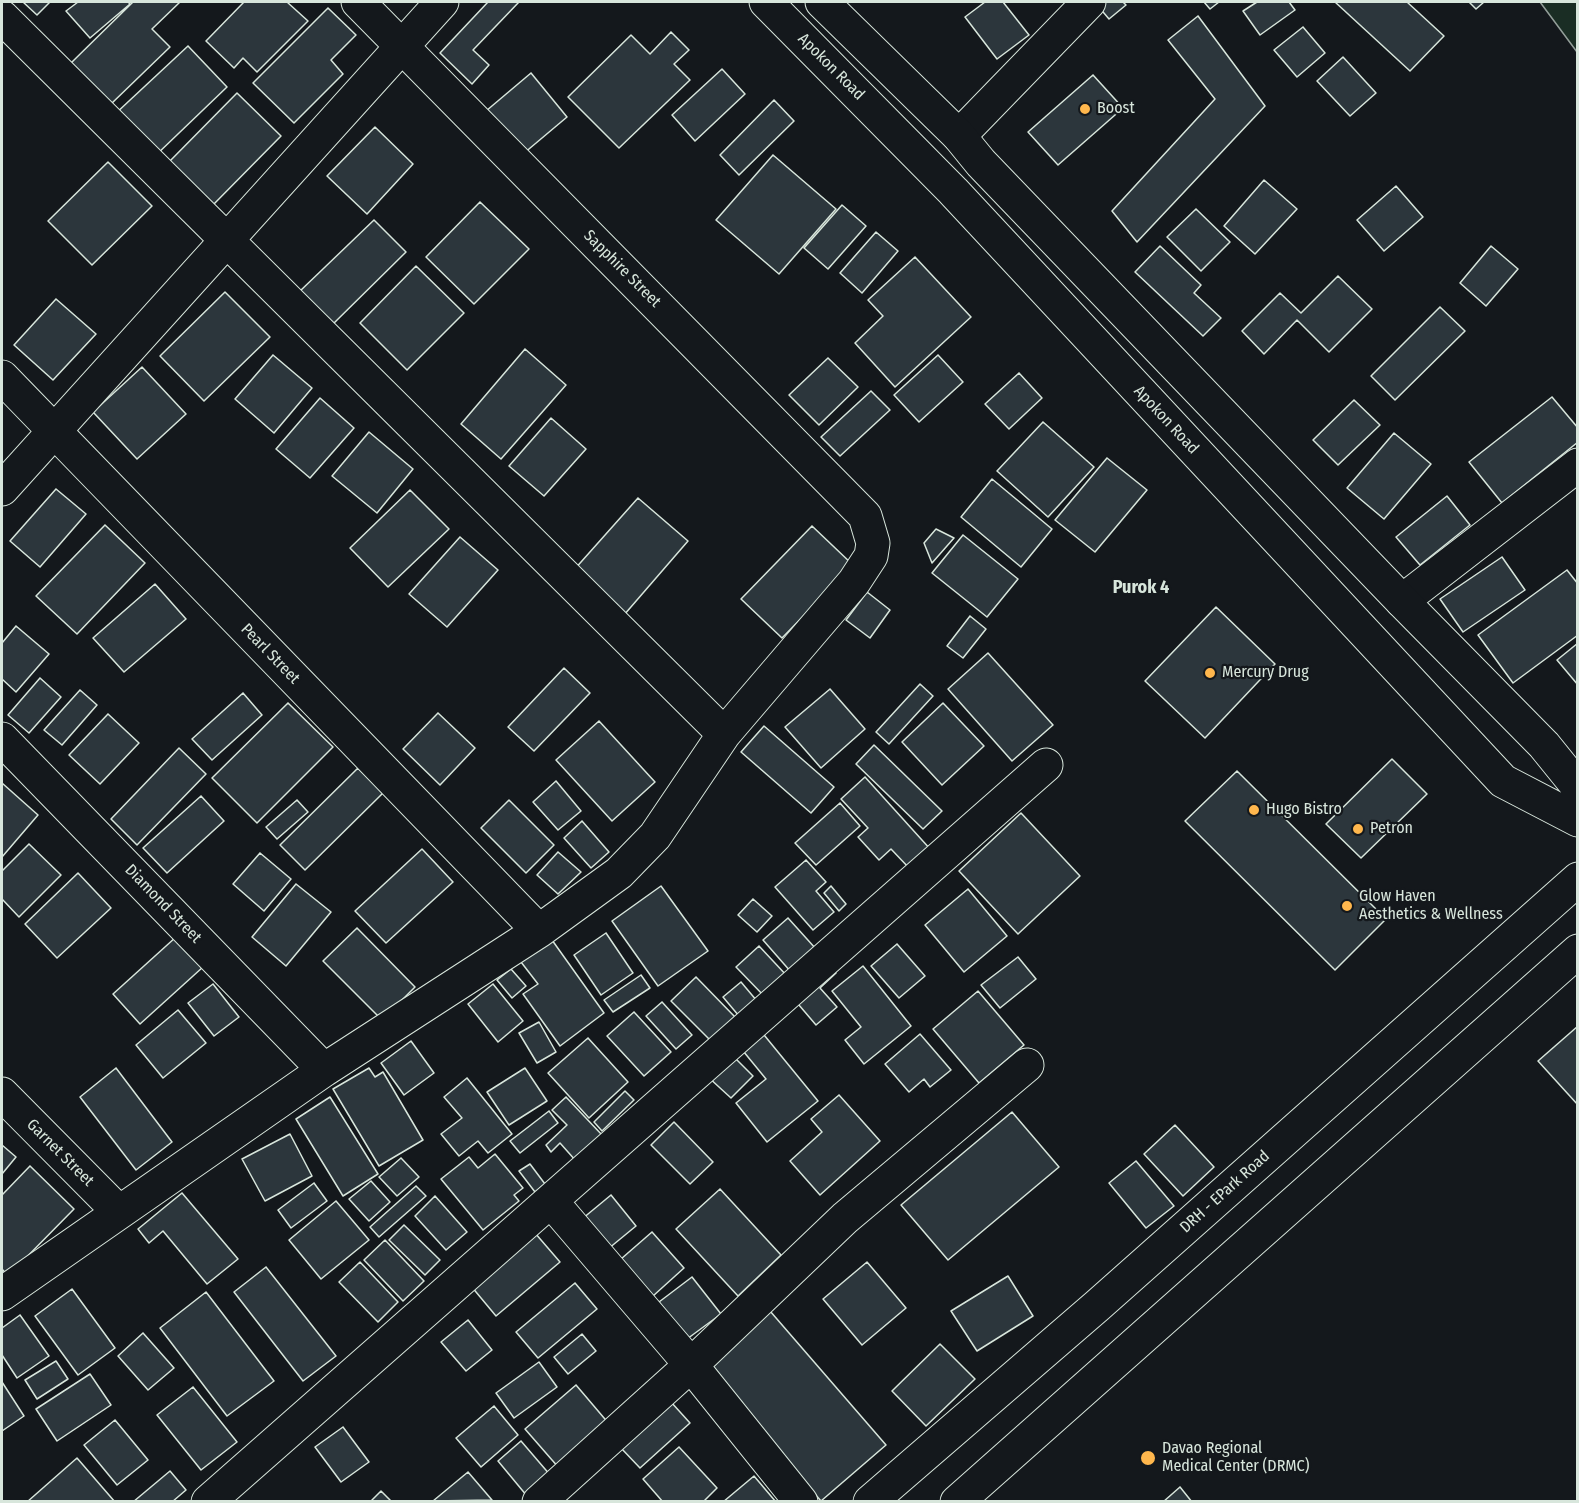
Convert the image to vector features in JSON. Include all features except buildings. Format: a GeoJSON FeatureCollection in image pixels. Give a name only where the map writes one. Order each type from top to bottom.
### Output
{"type":"FeatureCollection","features":[{"type":"Feature","properties":{"kind":"main road","name":"Sapphire Street"},"geometry":{"type":"LineString","coordinates":[[358,2],[865,516],[873,543],[871,556],[854,582],[724,734]]}},
{"type":"Feature","properties":{"kind":"main road"},"geometry":{"type":"LineString","coordinates":[[2,489],[442,2]]}},
{"type":"Feature","properties":{"kind":"main road","name":"Apokon Road"},"geometry":{"type":"LineString","coordinates":[[766,2],[953,191],[1503,781],[1578,820]]}},
{"type":"Feature","properties":{"kind":"main road"},"geometry":{"type":"LineString","coordinates":[[822,2],[958,136],[981,163],[1402,601],[1544,745],[1578,788]]}},
{"type":"Feature","properties":{"kind":"main road"},"geometry":{"type":"LineString","coordinates":[[958,136],[1089,2]]}},
{"type":"Feature","properties":{"kind":"main road"},"geometry":{"type":"LineString","coordinates":[[2,17],[226,242],[724,734],[655,836],[619,873],[539,931],[324,1070],[118,1211],[2,1294]]}},
{"type":"Feature","properties":{"kind":"main road","name":"Pearl Street"},"geometry":{"type":"LineString","coordinates":[[2,377],[539,931]]}},
{"type":"Feature","properties":{"kind":"main road"},"geometry":{"type":"LineString","coordinates":[[1402,601],[1578,465]]}},
{"type":"Feature","properties":{"kind":"main road","name":"Diamond Street"},"geometry":{"type":"LineString","coordinates":[[2,739],[324,1070]]}},
{"type":"Feature","properties":{"kind":"main road"},"geometry":{"type":"LineString","coordinates":[[208,1502],[1046,765]]}},
{"type":"Feature","properties":{"kind":"main road","name":"DRH - EPark Road"},"geometry":{"type":"LineString","coordinates":[[870,1502],[1096,1306],[1578,879]]}},
{"type":"Feature","properties":{"kind":"main road"},"geometry":{"type":"LineString","coordinates":[[957,1502],[1578,951]]}},
{"type":"Feature","properties":{"kind":"main road"},"geometry":{"type":"LineString","coordinates":[[539,1502],[691,1365],[845,1218],[1027,1065]]}},
{"type":"Feature","properties":{"kind":"main road","name":"Garnet Street"},"geometry":{"type":"LineString","coordinates":[[2,1094],[118,1211]]}},
{"type":"Feature","properties":{"kind":"main road"},"geometry":{"type":"LineString","coordinates":[[551,1201],[691,1365],[801,1502]]}},
{"type":"Feature","properties":{"kind":"green space"},"geometry":{"type":"Polygon","coordinates":[[[1540,2],[1577,2],[1577,52],[1540,2]]]}},
{"type":"Feature","properties":{"kind":"place","name":"Boost"},"geometry":{"type":"Point","coordinates":[1085,109]}},
{"type":"Feature","properties":{"kind":"place","name":"Mercury Drug"},"geometry":{"type":"Point","coordinates":[1210,673]}},
{"type":"Feature","properties":{"kind":"place","name":"Hugo Bistro"},"geometry":{"type":"Point","coordinates":[1254,810]}},
{"type":"Feature","properties":{"kind":"place","name":"Petron"},"geometry":{"type":"Point","coordinates":[1358,829]}},
{"type":"Feature","properties":{"kind":"place","name":"Glow Haven Aesthetics & Wellness"},"geometry":{"type":"Point","coordinates":[1347,906]}},
{"type":"Feature","properties":{"kind":"place","name":"Davao Regional Medical Center (DRMC)"},"geometry":{"type":"Point","coordinates":[1148,1458]}},
{"type":"Feature","properties":{"kind":"district","name":"Purok 4"},"geometry":{"type":"Point","coordinates":[1141,588]}}]}
